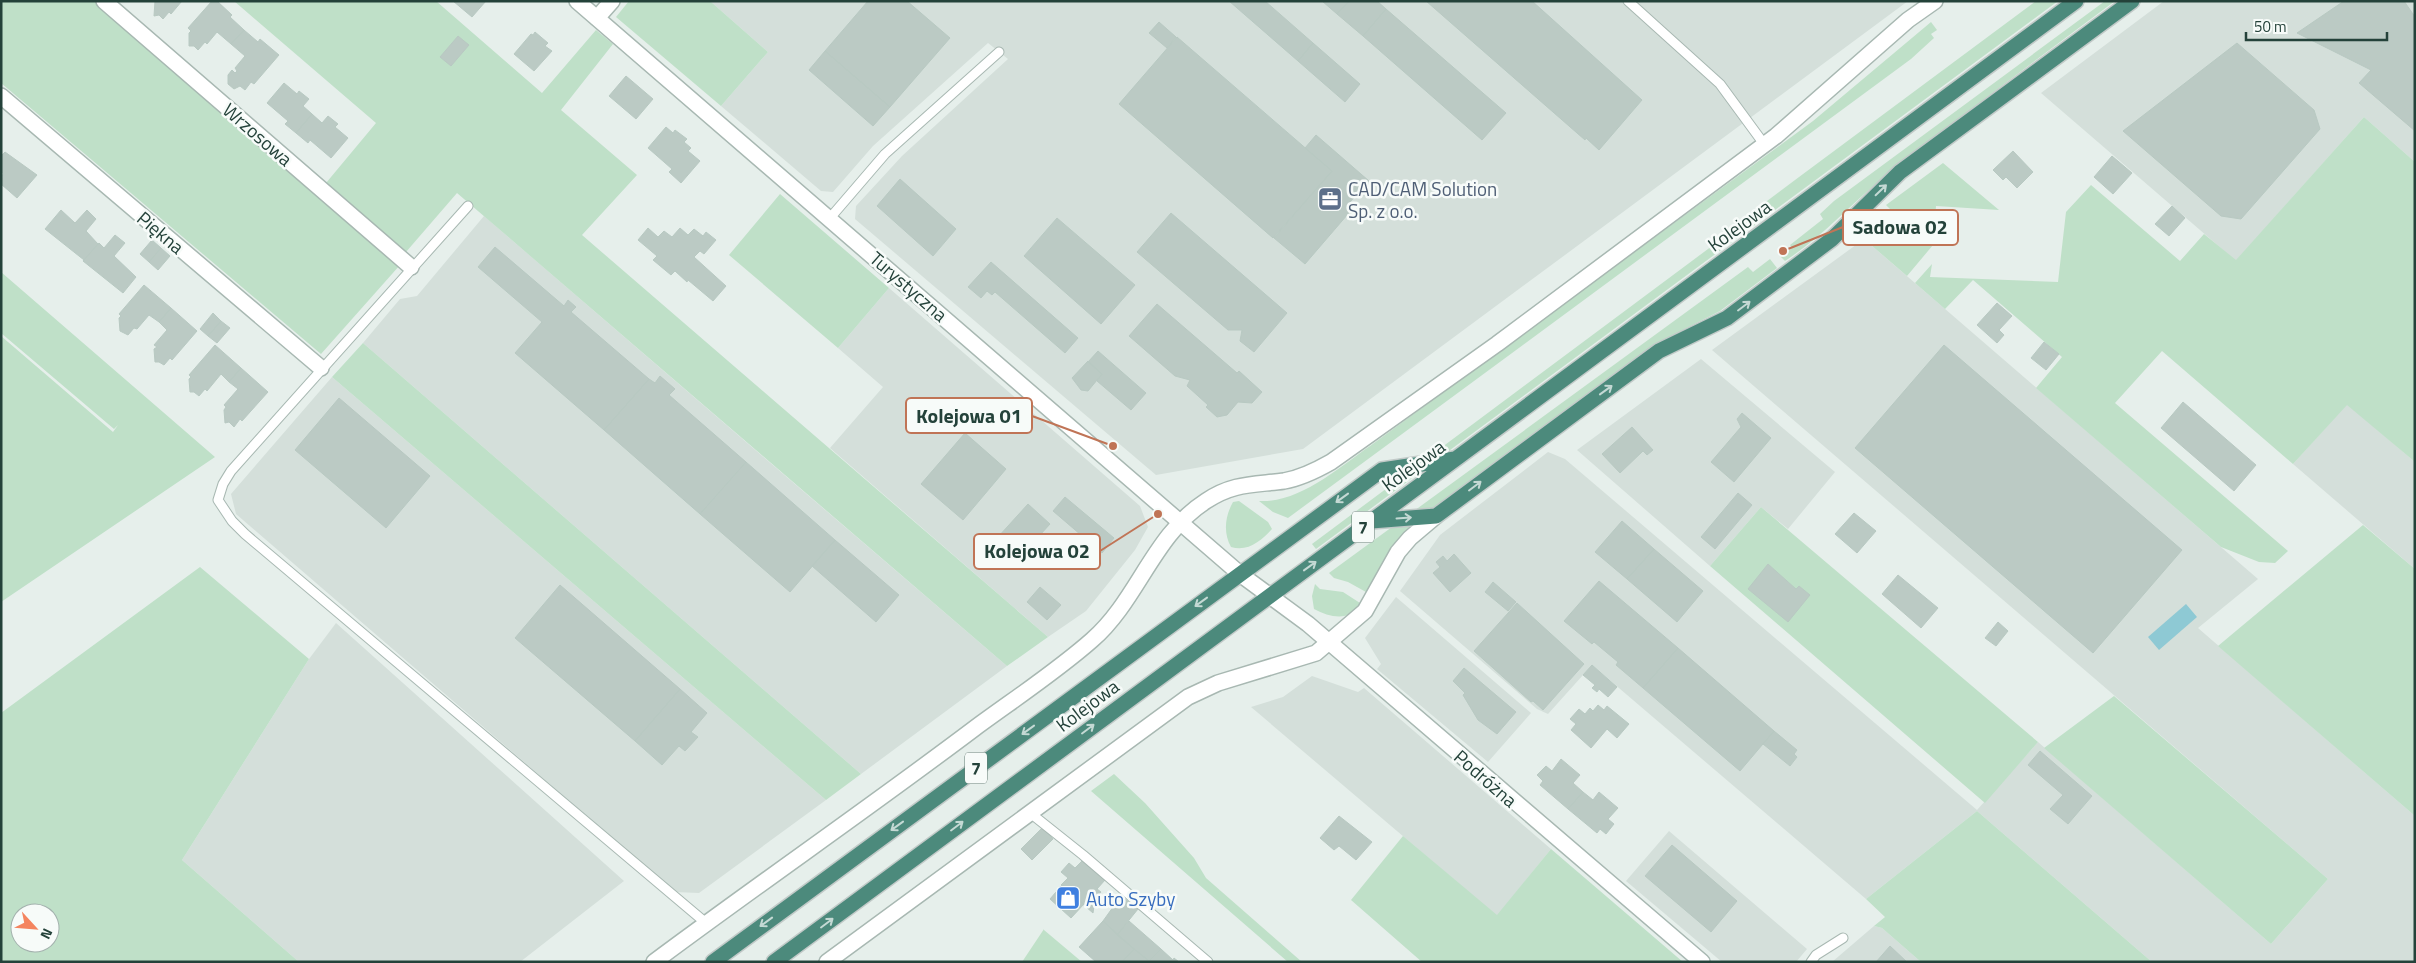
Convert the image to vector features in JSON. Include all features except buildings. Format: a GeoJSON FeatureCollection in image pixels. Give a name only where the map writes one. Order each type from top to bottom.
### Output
{"type":"FeatureCollection","features":[{"type":"Feature","properties":{"kind":"highway","name":"Kolejowa"},"geometry":{"type":"LineString","coordinates":[[774,962],[2076,1]]}},
{"type":"Feature","properties":{"kind":"highway"},"geometry":{"type":"LineString","coordinates":[[1371,521],[1436,516],[1659,351],[1728,318],[1832,239],[1900,172],[2132,1]]}},
{"type":"Feature","properties":{"kind":"highway","name":"Kolejowa"},"geometry":{"type":"LineString","coordinates":[[713,962],[1382,470],[1456,458]]}},
{"type":"Feature","properties":{"kind":"street","name":"Wrzosowa"},"geometry":{"type":"LineString","coordinates":[[104,1],[411,268]]}},
{"type":"Feature","properties":{"kind":"street","name":"Turystyczna"},"geometry":{"type":"LineString","coordinates":[[577,1],[1240,574],[1270,595]]}},
{"type":"Feature","properties":{"kind":"street"},"geometry":{"type":"LineString","coordinates":[[597,18],[612,1]]}},
{"type":"Feature","properties":{"kind":"street"},"geometry":{"type":"LineString","coordinates":[[654,962],[1093,640],[1124,604],[1153,554],[1180,521],[1205,502],[1228,488],[1286,480],[1313,472],[1331,462],[1497,344],[1764,144],[1908,20],[1935,1]]}},
{"type":"Feature","properties":{"kind":"street","name":"Piękna"},"geometry":{"type":"LineString","coordinates":[[1,96],[321,368]]}},
{"type":"Feature","properties":{"kind":"street"},"geometry":{"type":"LineString","coordinates":[[827,962],[1028,812],[1188,696],[1218,683],[1316,653],[1365,611],[1398,552],[1410,538],[1436,516]]}},
{"type":"Feature","properties":{"kind":"street","name":"Podróżna"},"geometry":{"type":"LineString","coordinates":[[1270,595],[1329,643],[1702,962]]}},
{"type":"Feature","properties":{"kind":"lane"},"geometry":{"type":"LineString","coordinates":[[1628,1],[1720,84],[1764,144]]}},
{"type":"Feature","properties":{"kind":"lane"},"geometry":{"type":"LineString","coordinates":[[830,218],[883,156],[999,52]]}},
{"type":"Feature","properties":{"kind":"lane"},"geometry":{"type":"LineString","coordinates":[[468,206],[321,368],[232,471],[223,484],[218,500],[232,521],[706,923]]}},
{"type":"Feature","properties":{"kind":"lane"},"geometry":{"type":"LineString","coordinates":[[1028,812],[1083,855],[1208,962]]}},
{"type":"Feature","properties":{"kind":"lane"},"geometry":{"type":"LineString","coordinates":[[1810,962],[1816,955],[1843,938]]}},
{"type":"Feature","properties":{"kind":"shaded area"},"geometry":{"type":"Polygon","coordinates":[[[710,1],[1908,1],[1303,449],[1156,475],[855,219],[856,206],[902,156],[1008,59],[988,43],[873,146],[833,192],[821,191],[721,106],[768,52],[710,1]]]}},
{"type":"Feature","properties":{"kind":"shaded area"},"geometry":{"type":"Polygon","coordinates":[[[2164,1],[2415,1],[2415,162],[2364,117],[2236,261],[2041,93],[2164,1]]]}},
{"type":"Feature","properties":{"kind":"shaded area"},"geometry":{"type":"Polygon","coordinates":[[[484,216],[1007,666],[861,774],[363,343],[400,299],[417,296],[484,216]]]}},
{"type":"Feature","properties":{"kind":"shaded area"},"geometry":{"type":"Polygon","coordinates":[[[1864,239],[2258,579],[2198,628],[2415,816],[2415,962],[2152,962],[1977,811],[1866,899],[1592,665],[1548,714],[1537,709],[1400,591],[1440,535],[1548,452],[1565,459],[1977,810],[2038,742],[2271,944],[2328,879],[1712,350],[1864,239]]]}},
{"type":"Feature","properties":{"kind":"shaded area"},"geometry":{"type":"Polygon","coordinates":[[[889,288],[1140,506],[1148,527],[1135,550],[1086,611],[1048,637],[830,448],[883,387],[838,348],[889,288]]]}},
{"type":"Feature","properties":{"kind":"shaded area"},"geometry":{"type":"Polygon","coordinates":[[[1701,359],[1835,472],[1788,529],[1761,507],[1710,566],[1577,450],[1701,359]]]}},
{"type":"Feature","properties":{"kind":"shaded area"},"geometry":{"type":"Polygon","coordinates":[[[332,377],[826,800],[699,893],[675,892],[236,514],[231,494],[332,377]]]}},
{"type":"Feature","properties":{"kind":"shaded area"},"geometry":{"type":"Polygon","coordinates":[[[2347,404],[2415,462],[2415,569],[2293,464],[2347,404]]]}},
{"type":"Feature","properties":{"kind":"shaded area"},"geometry":{"type":"Polygon","coordinates":[[[1396,597],[1531,713],[1488,762],[1377,669],[1381,664],[1365,638],[1396,597]]]}},
{"type":"Feature","properties":{"kind":"shaded area"},"geometry":{"type":"Polygon","coordinates":[[[336,623],[624,881],[520,962],[299,962],[182,860],[309,659],[336,623]]]}},
{"type":"Feature","properties":{"kind":"shaded area"},"geometry":{"type":"Polygon","coordinates":[[[1312,676],[1358,692],[1364,688],[1551,849],[1497,916],[1251,707],[1283,697],[1312,676]]]}},
{"type":"Feature","properties":{"kind":"shaded area"},"geometry":{"type":"Polygon","coordinates":[[[1669,831],[1807,949],[1796,962],[1722,962],[1626,881],[1669,831]]]}},
{"type":"Feature","properties":{"kind":"shaded area"},"geometry":{"type":"Polygon","coordinates":[[[1874,926],[1882,928],[1921,962],[1832,962],[1874,926]]]}},
{"type":"Feature","properties":{"kind":"green space"},"geometry":{"type":"Polygon","coordinates":[[[1,1],[94,1],[400,265],[321,354],[1,83],[1,1]]]}},
{"type":"Feature","properties":{"kind":"green space"},"geometry":{"type":"Polygon","coordinates":[[[234,1],[436,1],[542,93],[596,30],[613,44],[561,110],[637,175],[582,235],[1048,637],[1007,666],[457,193],[406,252],[326,183],[376,123],[234,1]]]}},
{"type":"Feature","properties":{"kind":"green space"},"geometry":{"type":"Polygon","coordinates":[[[629,1],[710,1],[768,52],[721,106],[616,17],[629,1]]]}},
{"type":"Feature","properties":{"kind":"green space"},"geometry":{"type":"Polygon","coordinates":[[[2036,1],[2058,1],[1316,549],[1312,544],[1759,211],[1763,204],[2036,1]]]}},
{"type":"Feature","properties":{"kind":"green space"},"geometry":{"type":"Polygon","coordinates":[[[2105,1],[2115,1],[1884,177],[1798,252],[1785,261],[1781,257],[1792,248],[1790,245],[1823,219],[1820,214],[1834,201],[2105,1]]]}},
{"type":"Feature","properties":{"kind":"green space"},"geometry":{"type":"Polygon","coordinates":[[[1931,22],[1937,30],[1931,34],[1934,38],[1911,59],[1288,518],[1273,512],[1259,501],[1274,500],[1304,490],[1345,464],[1813,121],[1931,22]]]}},
{"type":"Feature","properties":{"kind":"green space"},"geometry":{"type":"Polygon","coordinates":[[[2364,117],[2415,162],[2415,462],[2347,405],[2293,464],[2162,351],[2115,403],[2288,551],[2275,563],[2259,562],[2221,547],[2036,388],[2062,357],[1973,280],[1945,309],[1915,283],[1932,264],[1930,277],[2058,282],[2066,212],[2091,185],[2180,261],[2204,234],[2236,260],[2364,117]]]}},
{"type":"Feature","properties":{"kind":"green space"},"geometry":{"type":"Polygon","coordinates":[[[1943,163],[1999,210],[1936,206],[1933,245],[1907,276],[1864,239],[1896,215],[1886,205],[1943,163]]]}},
{"type":"Feature","properties":{"kind":"green space"},"geometry":{"type":"Polygon","coordinates":[[[780,194],[889,288],[838,348],[729,255],[780,194]]]}},
{"type":"Feature","properties":{"kind":"green space"},"geometry":{"type":"Polygon","coordinates":[[[1770,259],[1777,268],[1720,311],[1667,338],[1632,362],[1419,520],[1366,592],[1348,582],[1334,578],[1329,573],[1748,267],[1753,272],[1770,259]]]}},
{"type":"Feature","properties":{"kind":"green space"},"geometry":{"type":"Polygon","coordinates":[[[1,272],[215,457],[1,602],[1,336],[113,432],[118,425],[114,429],[1,333],[1,272]]]}},
{"type":"Feature","properties":{"kind":"green space"},"geometry":{"type":"Polygon","coordinates":[[[363,343],[861,774],[826,800],[332,377],[363,343]]]}},
{"type":"Feature","properties":{"kind":"green space"},"geometry":{"type":"Polygon","coordinates":[[[1239,501],[1268,522],[1272,529],[1254,544],[1243,548],[1231,547],[1226,530],[1228,513],[1233,502],[1239,501]]]}},
{"type":"Feature","properties":{"kind":"green space"},"geometry":{"type":"Polygon","coordinates":[[[1761,507],[2038,742],[1985,803],[1710,566],[1761,507]]]}},
{"type":"Feature","properties":{"kind":"green space"},"geometry":{"type":"Polygon","coordinates":[[[2363,525],[2415,569],[2415,816],[2218,646],[2363,525]]]}},
{"type":"Feature","properties":{"kind":"green space"},"geometry":{"type":"Polygon","coordinates":[[[200,567],[309,659],[182,860],[299,962],[1,962],[1,713],[200,567]]]}},
{"type":"Feature","properties":{"kind":"green space"},"geometry":{"type":"Polygon","coordinates":[[[1315,584],[1320,589],[1343,592],[1360,603],[1356,609],[1346,616],[1327,615],[1314,609],[1312,596],[1315,584]]]}},
{"type":"Feature","properties":{"kind":"green space"},"geometry":{"type":"Polygon","coordinates":[[[2114,696],[2328,879],[2271,944],[2044,748],[2114,696]]]}},
{"type":"Feature","properties":{"kind":"green space"},"geometry":{"type":"Polygon","coordinates":[[[1114,774],[1145,803],[1194,858],[1206,878],[1302,962],[1288,962],[1091,791],[1114,774]]]}},
{"type":"Feature","properties":{"kind":"green space"},"geometry":{"type":"Polygon","coordinates":[[[1977,811],[2152,962],[1921,962],[1882,928],[1874,926],[1885,917],[1866,899],[1977,811]]]}},
{"type":"Feature","properties":{"kind":"green space"},"geometry":{"type":"Polygon","coordinates":[[[1403,836],[1497,915],[1551,849],[1683,962],[1422,962],[1351,900],[1403,836]]]}},
{"type":"Feature","properties":{"kind":"green space"},"geometry":{"type":"Polygon","coordinates":[[[1044,930],[1082,962],[1022,962],[1044,930]]]}},
{"type":"Feature","properties":{"kind":"water"},"geometry":{"type":"Polygon","coordinates":[[[2186,604],[2197,617],[2159,650],[2148,637],[2186,604]]]}},
{"type":"Feature","properties":{"kind":"place","name":"CAD/CAM Solution Sp. z o.o."},"geometry":{"type":"Point","coordinates":[1330,199]}},
{"type":"Feature","properties":{"kind":"place","name":"Sadowa 02"},"geometry":{"type":"Point","coordinates":[1783,251]}},
{"type":"Feature","properties":{"kind":"place","name":"Kolejowa 01"},"geometry":{"type":"Point","coordinates":[1113,446]}},
{"type":"Feature","properties":{"kind":"place","name":"Kolejowa 02"},"geometry":{"type":"Point","coordinates":[1158,514]}},
{"type":"Feature","properties":{"kind":"place","name":"Auto Szyby"},"geometry":{"type":"Point","coordinates":[1068,898]}}]}
